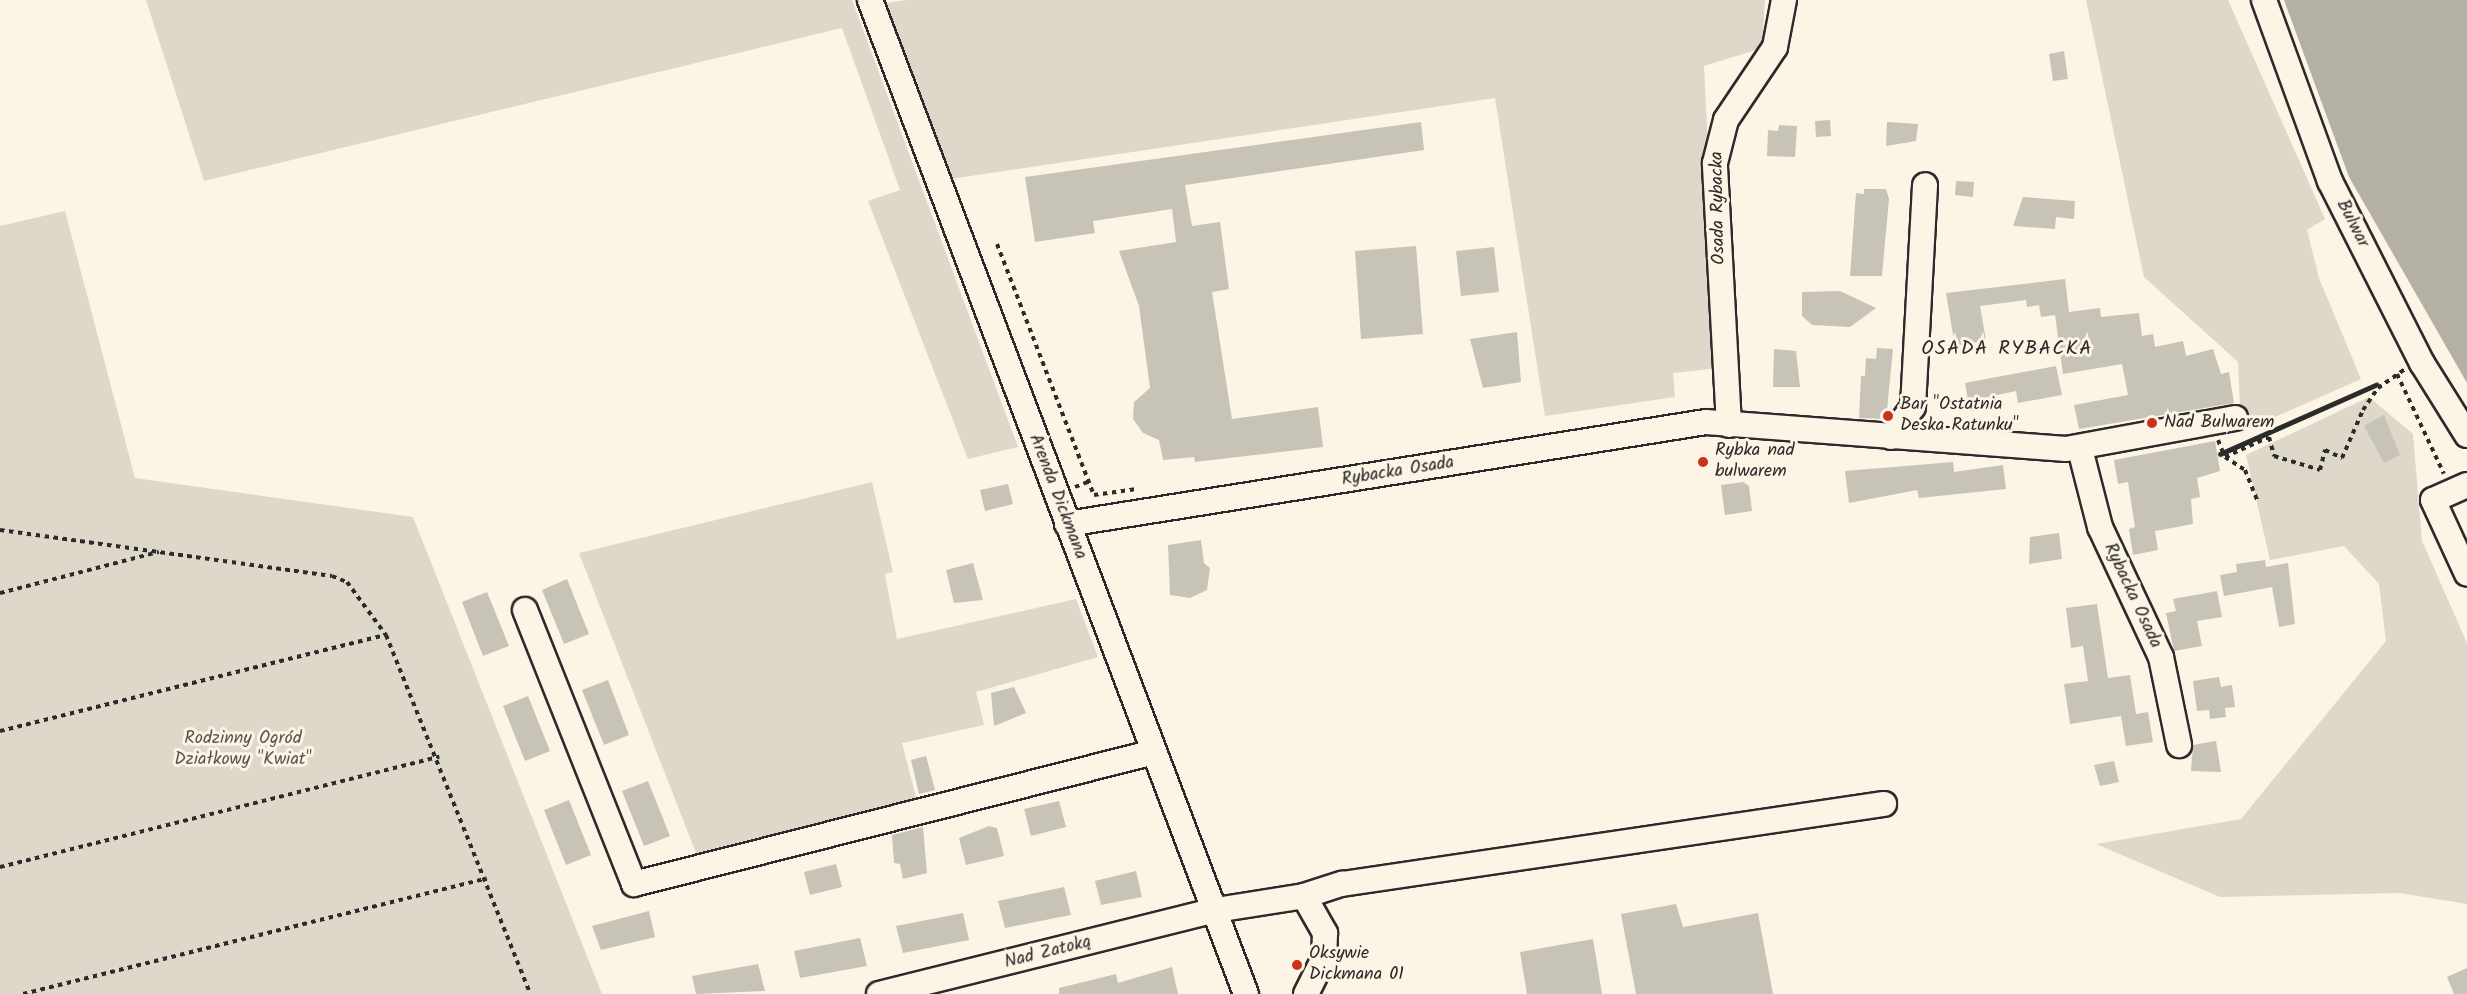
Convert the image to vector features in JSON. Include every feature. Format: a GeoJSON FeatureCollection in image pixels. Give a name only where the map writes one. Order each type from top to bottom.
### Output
{"type":"FeatureCollection","features":[{"type":"Feature","properties":{"kind":"street","name":"Arenda Dickmana"},"geometry":{"type":"LineString","coordinates":[[870,0],[1246,994]]}},
{"type":"Feature","properties":{"kind":"street","name":"Osada Rybacka"},"geometry":{"type":"LineString","coordinates":[[1729,425],[1715,163],[1726,120],[1775,47],[1784,0]]}},
{"type":"Feature","properties":{"kind":"street","name":"Bulwar"},"geometry":{"type":"LineString","coordinates":[[2264,0],[2330,181],[2422,363],[2467,435]]}},
{"type":"Feature","properties":{"kind":"street"},"geometry":{"type":"LineString","coordinates":[[1891,437],[1913,407],[1925,185]]}},
{"type":"Feature","properties":{"kind":"street","name":"Rybacka Osada"},"geometry":{"type":"LineString","coordinates":[[1067,524],[1706,422],[2080,449],[2224,420]]}},
{"type":"Feature","properties":{"kind":"street","name":"Rybacka Osada"},"geometry":{"type":"LineString","coordinates":[[2080,449],[2100,527],[2161,657],[2179,745]]}},
{"type":"Feature","properties":{"kind":"street"},"geometry":{"type":"LineString","coordinates":[[2460,488],[2433,500],[2467,574]]}},
{"type":"Feature","properties":{"kind":"street"},"geometry":{"type":"LineString","coordinates":[[525,610],[634,884],[1154,752]]}},
{"type":"Feature","properties":{"kind":"street","name":"Nad Zatoką"},"geometry":{"type":"LineString","coordinates":[[879,994],[1216,910],[1304,896],[1342,884],[1884,804]]}},
{"type":"Feature","properties":{"kind":"street"},"geometry":{"type":"LineString","coordinates":[[1304,896],[1325,933],[1324,958],[1306,994]]}},
{"type":"Feature","properties":{"kind":"path"},"geometry":{"type":"LineString","coordinates":[[997,244],[1088,482],[1075,487]]}},
{"type":"Feature","properties":{"kind":"path"},"geometry":{"type":"LineString","coordinates":[[2225,456],[2269,437],[2274,456],[2320,470],[2325,450],[2342,458],[2363,410],[2397,374],[2422,363]]}},
{"type":"Feature","properties":{"kind":"path"},"geometry":{"type":"LineString","coordinates":[[2397,374],[2460,488]]}},
{"type":"Feature","properties":{"kind":"path"},"geometry":{"type":"LineString","coordinates":[[2224,420],[2225,456]]}},
{"type":"Feature","properties":{"kind":"path"},"geometry":{"type":"LineString","coordinates":[[2225,456],[2245,470],[2258,501]]}},
{"type":"Feature","properties":{"kind":"path"},"geometry":{"type":"LineString","coordinates":[[0,530],[332,576],[356,592],[386,635],[439,757],[530,994]]}},
{"type":"Feature","properties":{"kind":"path"},"geometry":{"type":"LineString","coordinates":[[0,593],[163,551]]}},
{"type":"Feature","properties":{"kind":"path"},"geometry":{"type":"LineString","coordinates":[[0,730],[386,635]]}},
{"type":"Feature","properties":{"kind":"path"},"geometry":{"type":"LineString","coordinates":[[0,867],[439,757]]}},
{"type":"Feature","properties":{"kind":"path"},"geometry":{"type":"LineString","coordinates":[[23,994],[487,878]]}},
{"type":"Feature","properties":{"kind":"green space"},"geometry":{"type":"Polygon","coordinates":[[[146,0],[852,0],[1018,447],[968,459],[868,201],[900,190],[842,28],[204,181],[146,0]]]}},
{"type":"Feature","properties":{"kind":"green space"},"geometry":{"type":"Polygon","coordinates":[[[907,0],[1765,0],[1762,48],[1704,66],[1719,368],[1673,373],[1675,397],[1545,416],[1495,98],[950,179],[886,3],[907,0]]]}},
{"type":"Feature","properties":{"kind":"green space"},"geometry":{"type":"Polygon","coordinates":[[[2086,0],[2228,0],[2325,219],[2307,230],[2319,278],[2361,379],[2241,432],[2238,362],[2144,277],[2086,0]]]}},
{"type":"Feature","properties":{"kind":"green space","name":"Rodzinny Ogród Działkowy \"Kwiat\""},"geometry":{"type":"Polygon","coordinates":[[[65,211],[135,478],[413,517],[602,994],[0,994],[0,226],[65,211]]]}},
{"type":"Feature","properties":{"kind":"green space"},"geometry":{"type":"Polygon","coordinates":[[[2369,397],[2413,434],[2422,541],[2467,643],[2467,904],[2400,893],[2220,897],[2096,844],[2241,819],[2386,641],[2379,584],[2344,546],[2270,560],[2246,455],[2369,397]]]}},
{"type":"Feature","properties":{"kind":"green space"},"geometry":{"type":"Polygon","coordinates":[[[872,482],[893,572],[885,574],[897,639],[1076,599],[1098,657],[976,692],[984,725],[902,743],[917,801],[698,858],[579,553],[872,482]]]}},
{"type":"Feature","properties":{"kind":"shaded area"},"geometry":{"type":"Polygon","coordinates":[[[2284,0],[2467,0],[2467,383],[2349,177],[2284,0]]]}},
{"type":"Feature","properties":{"kind":"building"},"geometry":{"type":"Polygon","coordinates":[[[2064,51],[2068,79],[2053,81],[2049,54],[2064,51]]]}},
{"type":"Feature","properties":{"kind":"building"},"geometry":{"type":"Polygon","coordinates":[[[1830,120],[1831,136],[1816,137],[1815,121],[1830,120]]]}},
{"type":"Feature","properties":{"kind":"building"},"geometry":{"type":"Polygon","coordinates":[[[1421,122],[1424,150],[1185,185],[1192,226],[1220,222],[1229,289],[1212,292],[1232,419],[1318,407],[1323,447],[1195,462],[1194,457],[1163,460],[1159,440],[1143,433],[1133,419],[1134,402],[1150,388],[1139,306],[1119,251],[1176,242],[1172,209],[1093,221],[1095,233],[1035,242],[1025,177],[1421,122]]]}},
{"type":"Feature","properties":{"kind":"building"},"geometry":{"type":"Polygon","coordinates":[[[1887,122],[1918,124],[1916,141],[1886,146],[1887,122]]]}},
{"type":"Feature","properties":{"kind":"building"},"geometry":{"type":"Polygon","coordinates":[[[1779,125],[1797,126],[1795,157],[1767,156],[1768,130],[1778,131],[1779,125]]]}},
{"type":"Feature","properties":{"kind":"building"},"geometry":{"type":"Polygon","coordinates":[[[1956,181],[1974,182],[1973,197],[1955,195],[1956,181]]]}},
{"type":"Feature","properties":{"kind":"building"},"geometry":{"type":"Polygon","coordinates":[[[1864,189],[1886,189],[1889,199],[1882,276],[1850,276],[1856,193],[1864,194],[1864,189]]]}},
{"type":"Feature","properties":{"kind":"building"},"geometry":{"type":"Polygon","coordinates":[[[2023,197],[2075,201],[2074,219],[2056,217],[2055,229],[2013,226],[2023,197]]]}},
{"type":"Feature","properties":{"kind":"building"},"geometry":{"type":"Polygon","coordinates":[[[1416,246],[1423,334],[1361,339],[1355,251],[1416,246]]]}},
{"type":"Feature","properties":{"kind":"building"},"geometry":{"type":"Polygon","coordinates":[[[1494,247],[1499,292],[1461,296],[1456,251],[1494,247]]]}},
{"type":"Feature","properties":{"kind":"building"},"geometry":{"type":"Polygon","coordinates":[[[2065,279],[2069,312],[2100,308],[2101,317],[2139,313],[2142,336],[2153,334],[2155,347],[2183,341],[2186,356],[2213,349],[2221,374],[2229,372],[2234,403],[2079,429],[2074,405],[2128,395],[2122,364],[2063,374],[2055,315],[2041,317],[2039,305],[2027,307],[2026,300],[1980,306],[1986,340],[1955,347],[1946,293],[2065,279]]]}},
{"type":"Feature","properties":{"kind":"building"},"geometry":{"type":"Polygon","coordinates":[[[1840,291],[1876,308],[1850,327],[1812,325],[1802,316],[1802,292],[1840,291]]]}},
{"type":"Feature","properties":{"kind":"building"},"geometry":{"type":"Polygon","coordinates":[[[1517,332],[1521,382],[1483,388],[1470,339],[1517,332]]]}},
{"type":"Feature","properties":{"kind":"building"},"geometry":{"type":"Polygon","coordinates":[[[1877,348],[1893,349],[1887,410],[1884,419],[1859,418],[1861,376],[1865,376],[1866,358],[1876,359],[1877,348]]]}},
{"type":"Feature","properties":{"kind":"building"},"geometry":{"type":"Polygon","coordinates":[[[1774,349],[1796,351],[1800,387],[1773,387],[1774,349]]]}},
{"type":"Feature","properties":{"kind":"building"},"geometry":{"type":"Polygon","coordinates":[[[2056,366],[2062,395],[2018,403],[2016,391],[1983,398],[1985,410],[1970,412],[1965,383],[2056,366]]]}},
{"type":"Feature","properties":{"kind":"building"},"geometry":{"type":"Polygon","coordinates":[[[2384,415],[2400,455],[2384,463],[2364,426],[2384,415]]]}},
{"type":"Feature","properties":{"kind":"building"},"geometry":{"type":"Polygon","coordinates":[[[2215,441],[2220,471],[2197,478],[2200,497],[2191,499],[2193,524],[2155,531],[2158,550],[2133,555],[2129,529],[2135,527],[2128,482],[2118,484],[2114,460],[2215,441]]]}},
{"type":"Feature","properties":{"kind":"building"},"geometry":{"type":"Polygon","coordinates":[[[1953,462],[1954,472],[2003,465],[2006,489],[1919,498],[1917,490],[1849,503],[1845,471],[1953,462]]]}},
{"type":"Feature","properties":{"kind":"building"},"geometry":{"type":"Polygon","coordinates":[[[1743,482],[1749,486],[1752,511],[1725,515],[1721,485],[1743,482]]]}},
{"type":"Feature","properties":{"kind":"building"},"geometry":{"type":"Polygon","coordinates":[[[1008,484],[1013,504],[985,511],[980,490],[1008,484]]]}},
{"type":"Feature","properties":{"kind":"building"},"geometry":{"type":"Polygon","coordinates":[[[2059,533],[2062,559],[2029,564],[2030,537],[2059,533]]]}},
{"type":"Feature","properties":{"kind":"building"},"geometry":{"type":"Polygon","coordinates":[[[1201,540],[1204,563],[1210,568],[1207,590],[1190,598],[1170,595],[1168,545],[1201,540]]]}},
{"type":"Feature","properties":{"kind":"building"},"geometry":{"type":"Polygon","coordinates":[[[2265,560],[2266,567],[2288,563],[2295,624],[2279,627],[2272,587],[2224,596],[2220,575],[2237,572],[2236,564],[2265,560]]]}},
{"type":"Feature","properties":{"kind":"building"},"geometry":{"type":"Polygon","coordinates":[[[973,563],[983,600],[954,603],[946,570],[973,563]]]}},
{"type":"Feature","properties":{"kind":"building"},"geometry":{"type":"Polygon","coordinates":[[[567,579],[589,634],[564,644],[542,590],[567,579]]]}},
{"type":"Feature","properties":{"kind":"building"},"geometry":{"type":"Polygon","coordinates":[[[2217,591],[2222,617],[2197,621],[2202,646],[2174,651],[2166,613],[2176,611],[2173,599],[2217,591]]]}},
{"type":"Feature","properties":{"kind":"building"},"geometry":{"type":"Polygon","coordinates":[[[487,592],[509,646],[483,656],[462,602],[487,592]]]}},
{"type":"Feature","properties":{"kind":"building"},"geometry":{"type":"Polygon","coordinates":[[[2097,604],[2108,678],[2130,675],[2136,714],[2148,712],[2153,742],[2126,746],[2121,716],[2070,724],[2064,684],[2088,681],[2083,646],[2071,648],[2066,608],[2097,604]]]}},
{"type":"Feature","properties":{"kind":"building"},"geometry":{"type":"Polygon","coordinates":[[[2219,677],[2221,687],[2232,685],[2235,707],[2225,708],[2226,717],[2210,719],[2209,710],[2197,711],[2193,681],[2219,677]]]}},
{"type":"Feature","properties":{"kind":"building"},"geometry":{"type":"Polygon","coordinates":[[[608,680],[629,735],[604,745],[582,690],[608,680]]]}},
{"type":"Feature","properties":{"kind":"building"},"geometry":{"type":"Polygon","coordinates":[[[1014,687],[1026,713],[994,726],[991,693],[1014,687]]]}},
{"type":"Feature","properties":{"kind":"building"},"geometry":{"type":"Polygon","coordinates":[[[528,696],[550,751],[525,761],[503,706],[528,696]]]}},
{"type":"Feature","properties":{"kind":"building"},"geometry":{"type":"Polygon","coordinates":[[[2216,741],[2221,772],[2191,771],[2193,745],[2216,741]]]}},
{"type":"Feature","properties":{"kind":"building"},"geometry":{"type":"Polygon","coordinates":[[[926,756],[935,790],[919,794],[911,760],[926,756]]]}},
{"type":"Feature","properties":{"kind":"building"},"geometry":{"type":"Polygon","coordinates":[[[2114,761],[2119,782],[2100,786],[2094,765],[2114,761]]]}},
{"type":"Feature","properties":{"kind":"building"},"geometry":{"type":"Polygon","coordinates":[[[648,781],[670,836],[644,846],[622,791],[648,781]]]}},
{"type":"Feature","properties":{"kind":"building"},"geometry":{"type":"Polygon","coordinates":[[[569,800],[591,855],[566,865],[544,810],[569,800]]]}},
{"type":"Feature","properties":{"kind":"building"},"geometry":{"type":"Polygon","coordinates":[[[1059,801],[1066,827],[1031,836],[1024,809],[1059,801]]]}},
{"type":"Feature","properties":{"kind":"building"},"geometry":{"type":"Polygon","coordinates":[[[989,826],[997,828],[1004,856],[966,865],[959,838],[989,826]]]}},
{"type":"Feature","properties":{"kind":"building"},"geometry":{"type":"Polygon","coordinates":[[[923,827],[927,873],[903,879],[900,864],[894,863],[892,835],[923,827]]]}},
{"type":"Feature","properties":{"kind":"building"},"geometry":{"type":"Polygon","coordinates":[[[836,864],[842,887],[810,895],[804,872],[836,864]]]}},
{"type":"Feature","properties":{"kind":"building"},"geometry":{"type":"Polygon","coordinates":[[[1136,871],[1142,897],[1101,905],[1095,881],[1136,871]]]}},
{"type":"Feature","properties":{"kind":"building"},"geometry":{"type":"Polygon","coordinates":[[[1064,887],[1071,915],[1005,928],[998,901],[1064,887]]]}},
{"type":"Feature","properties":{"kind":"building"},"geometry":{"type":"Polygon","coordinates":[[[1676,904],[1683,927],[1758,913],[1773,994],[1636,994],[1621,914],[1676,904]]]}},
{"type":"Feature","properties":{"kind":"building"},"geometry":{"type":"Polygon","coordinates":[[[649,911],[655,937],[601,950],[592,926],[649,911]]]}},
{"type":"Feature","properties":{"kind":"building"},"geometry":{"type":"Polygon","coordinates":[[[963,913],[969,940],[903,953],[896,926],[963,913]]]}},
{"type":"Feature","properties":{"kind":"building"},"geometry":{"type":"Polygon","coordinates":[[[860,938],[867,966],[800,978],[794,951],[860,938]]]}},
{"type":"Feature","properties":{"kind":"building"},"geometry":{"type":"Polygon","coordinates":[[[1593,939],[1602,994],[1527,994],[1520,952],[1593,939]]]}},
{"type":"Feature","properties":{"kind":"building"},"geometry":{"type":"Polygon","coordinates":[[[758,964],[765,991],[696,994],[692,976],[758,964]]]}},
{"type":"Feature","properties":{"kind":"building"},"geometry":{"type":"Polygon","coordinates":[[[1172,967],[1178,994],[1059,994],[1059,988],[1116,974],[1118,983],[1172,967]]]}},
{"type":"Feature","properties":{"kind":"building"},"geometry":{"type":"Polygon","coordinates":[[[2467,968],[2467,994],[2454,994],[2447,977],[2467,968]]]}},
{"type":"Feature","properties":{"kind":"railway"},"geometry":{"type":"LineString","coordinates":[[2220,454],[2376,385]]}},
{"type":"Feature","properties":{"kind":"place","name":"Bar \"Ostatnia Deska Ratunku\""},"geometry":{"type":"Point","coordinates":[1888,416]}},
{"type":"Feature","properties":{"kind":"place","name":"Nad Bulwarem"},"geometry":{"type":"Point","coordinates":[2152,423]}},
{"type":"Feature","properties":{"kind":"place","name":"Rybka nad bulwarem"},"geometry":{"type":"Point","coordinates":[1703,462]}},
{"type":"Feature","properties":{"kind":"place","name":"Oksywie Dickmana 01"},"geometry":{"type":"Point","coordinates":[1297,965]}},
{"type":"Feature","properties":{"kind":"district","name":"OSADA RYBACKA"},"geometry":{"type":"Point","coordinates":[2007,349]}}]}
